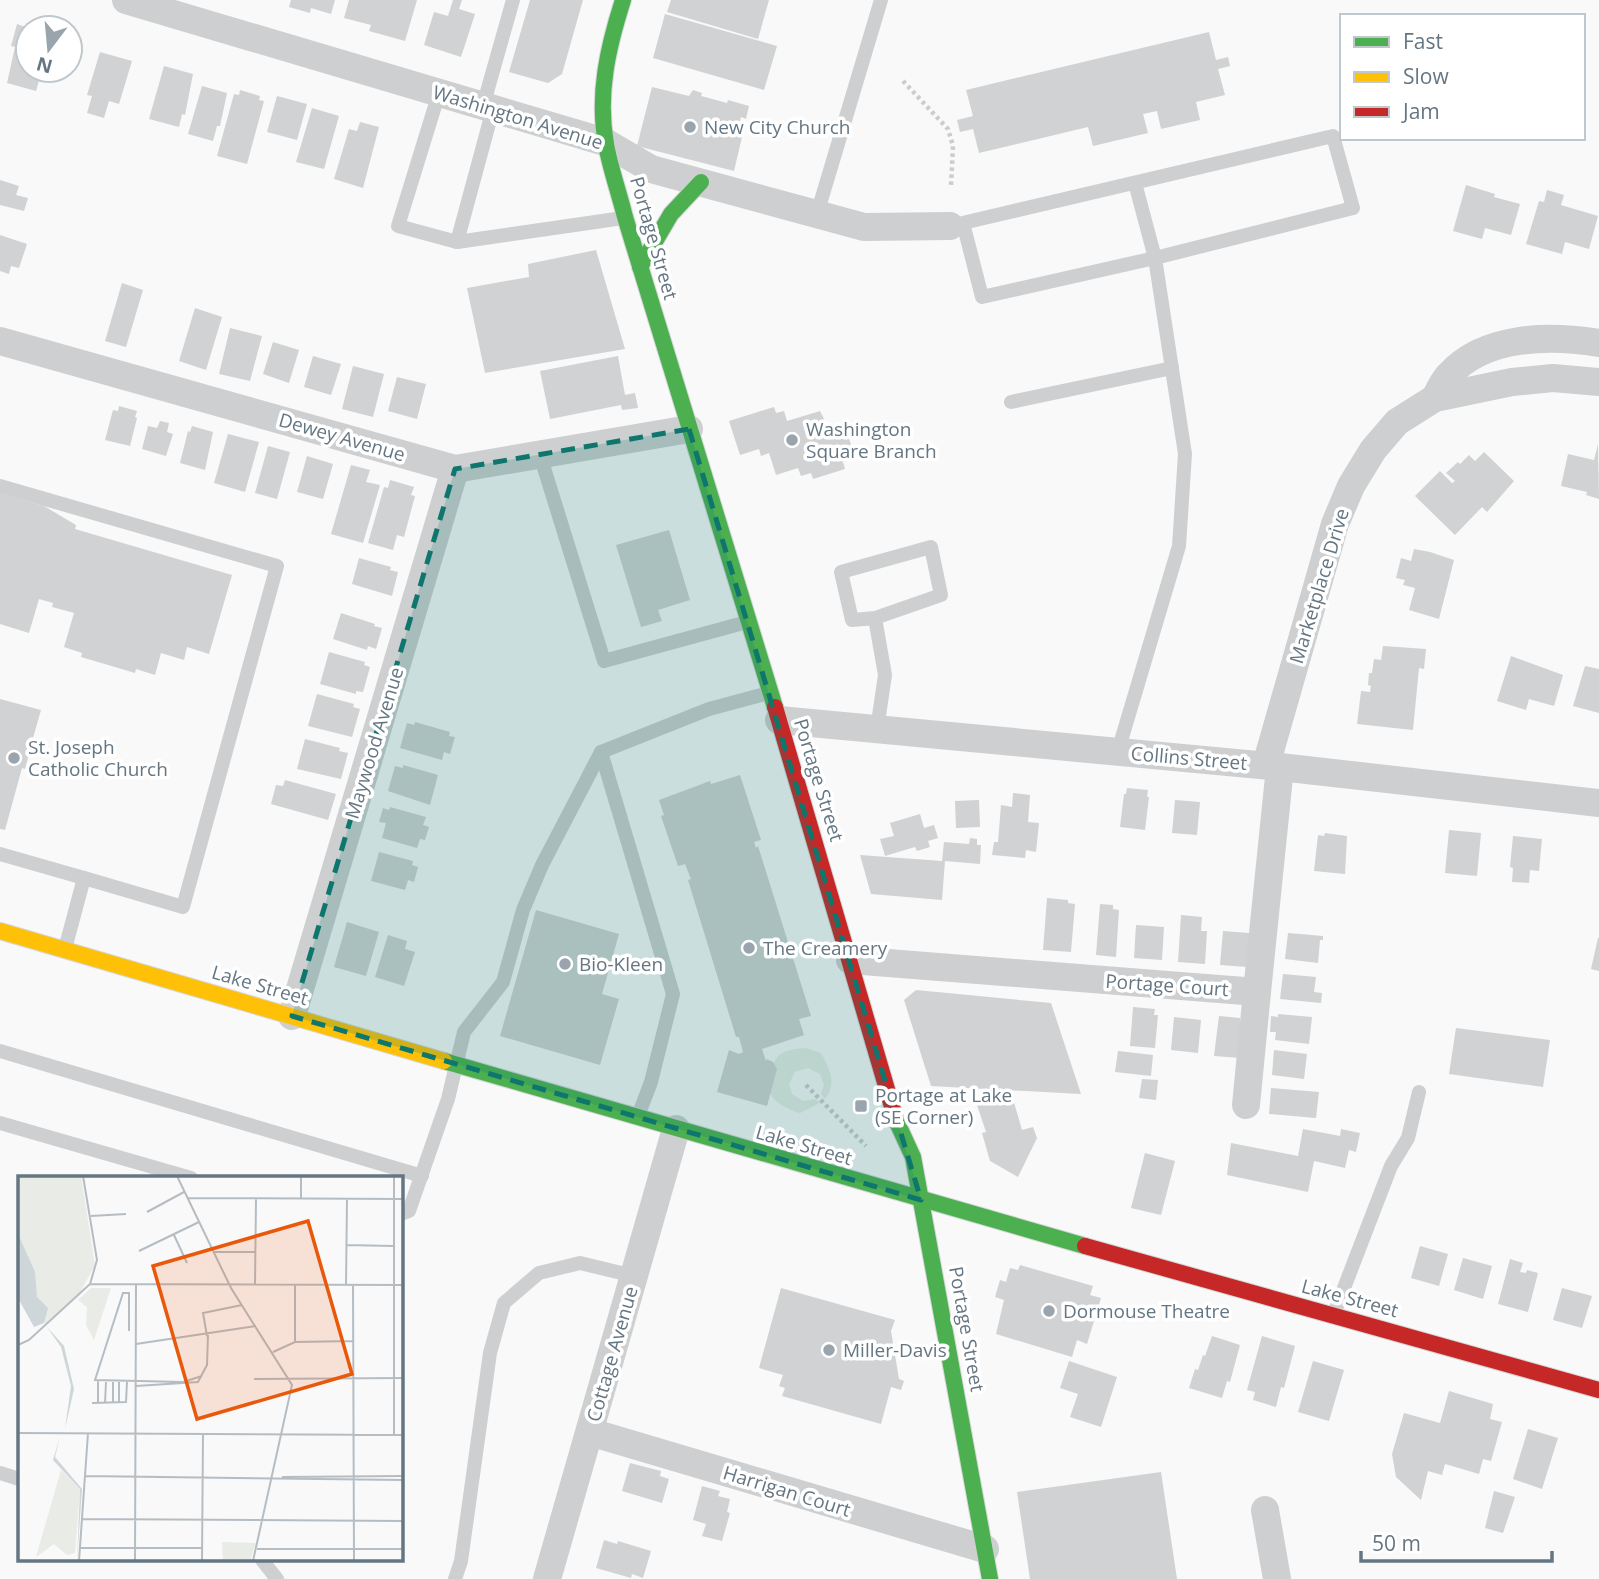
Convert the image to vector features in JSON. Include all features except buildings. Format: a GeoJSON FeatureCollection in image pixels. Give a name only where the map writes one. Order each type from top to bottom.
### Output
{"type":"FeatureCollection","features":[{"type":"Feature","properties":{"kind":"main road","name":"Portage Street"},"geometry":{"type":"LineString","coordinates":[[623,0],[604,68],[602,97],[605,142],[625,218],[771,692],[899,1129],[912,1157],[990,1579]]}},
{"type":"Feature","properties":{"kind":"main road"},"geometry":{"type":"LineString","coordinates":[[640,267],[671,214],[701,182]]}},
{"type":"Feature","properties":{"kind":"main road","name":"Lake Street"},"geometry":{"type":"LineString","coordinates":[[0,931],[921,1200],[1599,1390]]}},
{"type":"Feature","properties":{"kind":"street","name":"Washington Avenue"},"geometry":{"type":"LineString","coordinates":[[126,0],[605,142],[651,169],[864,227],[957,225]]}},
{"type":"Feature","properties":{"kind":"street","name":"Marketplace Drive"},"geometry":{"type":"LineString","coordinates":[[1434,398],[1448,375],[1468,359],[1491,349],[1536,339],[1565,338],[1599,343]]}},
{"type":"Feature","properties":{"kind":"street","name":"Dewey Avenue"},"geometry":{"type":"LineString","coordinates":[[0,341],[455,469],[690,429]]}},
{"type":"Feature","properties":{"kind":"street","name":"Marketplace Drive"},"geometry":{"type":"LineString","coordinates":[[1273,766],[1335,524],[1352,486],[1373,450],[1397,422],[1434,398],[1512,382],[1553,379],[1599,382]]}},
{"type":"Feature","properties":{"kind":"street","name":"Maywood Avenue"},"geometry":{"type":"LineString","coordinates":[[292,1016],[455,469]]}},
{"type":"Feature","properties":{"kind":"street","name":"Collins Street"},"geometry":{"type":"LineString","coordinates":[[779,720],[1273,766],[1599,803]]}},
{"type":"Feature","properties":{"kind":"street"},"geometry":{"type":"LineString","coordinates":[[1246,1105],[1258,992],[1273,766]]}},
{"type":"Feature","properties":{"kind":"street","name":"Portage Court"},"geometry":{"type":"LineString","coordinates":[[850,960],[1258,992]]}},
{"type":"Feature","properties":{"kind":"street","name":"Cottage Avenue"},"geometry":{"type":"LineString","coordinates":[[547,1579],[676,1129]]}},
{"type":"Feature","properties":{"kind":"street","name":"Harrigan Court"},"geometry":{"type":"LineString","coordinates":[[590,1432],[985,1549]]}},
{"type":"Feature","properties":{"kind":"street"},"geometry":{"type":"LineString","coordinates":[[1265,1510],[1277,1579]]}},
{"type":"Feature","properties":{"kind":"lane"},"geometry":{"type":"LineString","coordinates":[[457,242],[513,0]]}},
{"type":"Feature","properties":{"kind":"lane"},"geometry":{"type":"LineString","coordinates":[[817,214],[881,0]]}},
{"type":"Feature","properties":{"kind":"lane"},"geometry":{"type":"LineString","coordinates":[[439,93],[398,226],[457,242],[625,218]]}},
{"type":"Feature","properties":{"kind":"lane"},"geometry":{"type":"LineString","coordinates":[[1334,136],[1353,208],[1155,258],[982,297],[957,225],[1135,183],[1334,136]]}},
{"type":"Feature","properties":{"kind":"lane"},"geometry":{"type":"LineString","coordinates":[[1118,751],[1179,546],[1185,454],[1155,258],[1135,183]]}},
{"type":"Feature","properties":{"kind":"lane"},"geometry":{"type":"LineString","coordinates":[[1011,402],[1172,368]]}},
{"type":"Feature","properties":{"kind":"lane"},"geometry":{"type":"LineString","coordinates":[[540,455],[604,661],[749,622]]}},
{"type":"Feature","properties":{"kind":"lane"},"geometry":{"type":"LineString","coordinates":[[0,486],[277,566],[183,907],[0,854]]}},
{"type":"Feature","properties":{"kind":"lane"},"geometry":{"type":"LineString","coordinates":[[931,547],[941,595],[874,618],[852,620],[841,572],[931,547]]}},
{"type":"Feature","properties":{"kind":"lane"},"geometry":{"type":"LineString","coordinates":[[874,618],[885,675],[877,729]]}},
{"type":"Feature","properties":{"kind":"lane"},"geometry":{"type":"LineString","coordinates":[[402,1214],[409,1212],[422,1176],[457,1066],[464,1032],[503,982],[523,911],[542,865],[601,752],[709,709],[771,692]]}},
{"type":"Feature","properties":{"kind":"lane"},"geometry":{"type":"LineString","coordinates":[[601,752],[673,994],[651,1082],[638,1118]]}},
{"type":"Feature","properties":{"kind":"lane"},"geometry":{"type":"LineString","coordinates":[[65,950],[84,878]]}},
{"type":"Feature","properties":{"kind":"lane"},"geometry":{"type":"LineString","coordinates":[[0,1052],[422,1176]]}},
{"type":"Feature","properties":{"kind":"lane"},"geometry":{"type":"LineString","coordinates":[[1333,1315],[1391,1166],[1408,1138],[1419,1092]]}},
{"type":"Feature","properties":{"kind":"lane"},"geometry":{"type":"LineString","coordinates":[[0,1123],[184,1176]]}},
{"type":"Feature","properties":{"kind":"lane"},"geometry":{"type":"LineString","coordinates":[[456,1579],[461,1561],[490,1353],[504,1303],[538,1273],[580,1263],[634,1276]]}},
{"type":"Feature","properties":{"kind":"lane"},"geometry":{"type":"LineString","coordinates":[[0,1473],[18,1479]]}},
{"type":"Feature","properties":{"kind":"lane"},"geometry":{"type":"LineString","coordinates":[[263,1562],[277,1579]]}},
{"type":"Feature","properties":{"kind":"path"},"geometry":{"type":"LineString","coordinates":[[904,81],[948,129],[953,146],[951,186]]}},
{"type":"Feature","properties":{"kind":"path"},"geometry":{"type":"LineString","coordinates":[[806,1085],[866,1146]]}},
{"type":"Feature","properties":{"kind":"highlighted area"},"geometry":{"type":"Polygon","coordinates":[[[689,429],[921,1200],[292,1016],[455,469],[689,429]]]}},
{"type":"Feature","properties":{"kind":"shaded area"},"geometry":{"type":"Polygon","coordinates":[[[806,1048],[821,1053],[832,1081],[825,1099],[821,1094],[824,1085],[820,1074],[808,1068],[795,1072],[789,1084],[792,1094],[803,1101],[815,1099],[820,1103],[800,1113],[779,1103],[766,1085],[774,1062],[782,1053],[806,1048]]]}},
{"type":"Feature","properties":{"kind":"traffic: fast"},"geometry":{"type":"LineString","coordinates":[[623,0],[603,89],[608,153],[625,217],[775,707]]}},
{"type":"Feature","properties":{"kind":"traffic: fast"},"geometry":{"type":"LineString","coordinates":[[640,267],[671,214],[701,182]]}},
{"type":"Feature","properties":{"kind":"traffic: fast"},"geometry":{"type":"LineString","coordinates":[[444,1061],[1085,1246]]}},
{"type":"Feature","properties":{"kind":"traffic: fast"},"geometry":{"type":"LineString","coordinates":[[896,1120],[913,1157],[990,1579]]}},
{"type":"Feature","properties":{"kind":"traffic: slow"},"geometry":{"type":"LineString","coordinates":[[0,931],[444,1061]]}},
{"type":"Feature","properties":{"kind":"traffic: jam"},"geometry":{"type":"LineString","coordinates":[[775,707],[896,1120]]}},
{"type":"Feature","properties":{"kind":"traffic: jam"},"geometry":{"type":"LineString","coordinates":[[1085,1246],[1599,1390]]}},
{"type":"Feature","properties":{"kind":"place","name":"New City Church"},"geometry":{"type":"Point","coordinates":[690,127]}},
{"type":"Feature","properties":{"kind":"place","name":"Washington Square Branch"},"geometry":{"type":"Point","coordinates":[792,440]}},
{"type":"Feature","properties":{"kind":"place","name":"St. Joseph Catholic Church"},"geometry":{"type":"Point","coordinates":[14,758]}},
{"type":"Feature","properties":{"kind":"place","name":"The Creamery"},"geometry":{"type":"Point","coordinates":[749,948]}},
{"type":"Feature","properties":{"kind":"place","name":"Bio-Kleen"},"geometry":{"type":"Point","coordinates":[565,964]}},
{"type":"Feature","properties":{"kind":"place","name":"Portage at Lake (SE Corner)"},"geometry":{"type":"Point","coordinates":[861,1106]}},
{"type":"Feature","properties":{"kind":"place","name":"Dormouse Theatre"},"geometry":{"type":"Point","coordinates":[1049,1311]}},
{"type":"Feature","properties":{"kind":"place","name":"Miller-Davis"},"geometry":{"type":"Point","coordinates":[829,1350]}}]}
